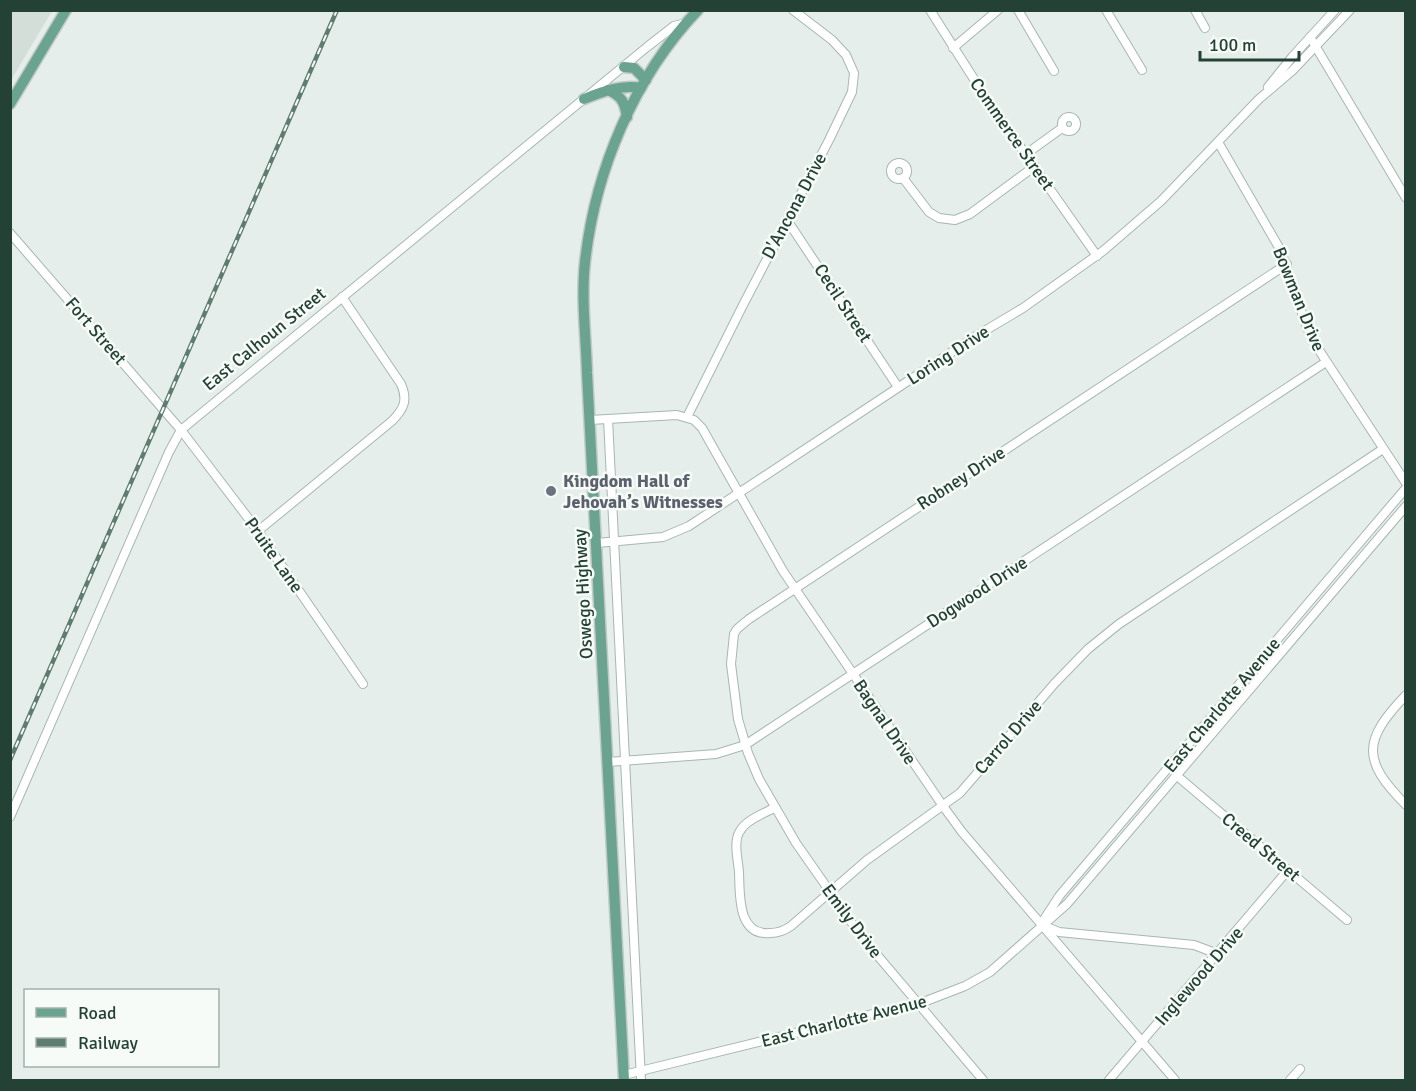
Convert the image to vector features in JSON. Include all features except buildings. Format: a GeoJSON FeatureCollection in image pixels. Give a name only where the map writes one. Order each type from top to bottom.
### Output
{"type":"FeatureCollection","features":[{"type":"Feature","properties":{"kind":"main road"},"geometry":{"type":"LineString","coordinates":[[10,104],[66,10]]}},
{"type":"Feature","properties":{"kind":"main road","name":"East Calhoun Street"},"geometry":{"type":"LineString","coordinates":[[686,23],[698,10]]}},
{"type":"Feature","properties":{"kind":"main road","name":"Oswego Highway"},"geometry":{"type":"LineString","coordinates":[[624,1078],[585,316],[585,263],[609,159],[644,84],[686,23]]}},
{"type":"Feature","properties":{"kind":"main road"},"geometry":{"type":"LineString","coordinates":[[584,99],[608,90],[644,84],[634,68],[624,67]]}},
{"type":"Feature","properties":{"kind":"main road"},"geometry":{"type":"LineString","coordinates":[[608,90],[621,97],[626,106],[627,117]]}},
{"type":"Feature","properties":{"kind":"street","name":"D'Ancona Drive"},"geometry":{"type":"LineString","coordinates":[[687,417],[849,101],[854,79],[851,64],[839,46],[793,10]]}},
{"type":"Feature","properties":{"kind":"street","name":"Commerce Street"},"geometry":{"type":"LineString","coordinates":[[930,10],[953,48],[1097,256]]}},
{"type":"Feature","properties":{"kind":"street"},"geometry":{"type":"LineString","coordinates":[[953,48],[998,10]]}},
{"type":"Feature","properties":{"kind":"street"},"geometry":{"type":"LineString","coordinates":[[1018,10],[1054,72]]}},
{"type":"Feature","properties":{"kind":"street"},"geometry":{"type":"LineString","coordinates":[[1106,10],[1142,70]]}},
{"type":"Feature","properties":{"kind":"street"},"geometry":{"type":"LineString","coordinates":[[1195,10],[1205,28]]}},
{"type":"Feature","properties":{"kind":"street","name":"Loring Drive"},"geometry":{"type":"LineString","coordinates":[[1259,99],[1282,68],[1335,10]]}},
{"type":"Feature","properties":{"kind":"street","name":"Loring Drive"},"geometry":{"type":"LineString","coordinates":[[597,543],[647,539],[675,533],[1032,301],[1097,256],[1137,224],[1259,99],[1316,47],[1350,10]]}},
{"type":"Feature","properties":{"kind":"street","name":"East Calhoun Street"},"geometry":{"type":"LineString","coordinates":[[10,818],[181,429],[674,26],[686,23]]}},
{"type":"Feature","properties":{"kind":"street"},"geometry":{"type":"LineString","coordinates":[[1310,37],[1406,198]]}},
{"type":"Feature","properties":{"kind":"street"},"geometry":{"type":"LineString","coordinates":[[1026,154],[1062,128]]}},
{"type":"Feature","properties":{"kind":"street","name":"Bowman Drive"},"geometry":{"type":"LineString","coordinates":[[1218,142],[1287,264],[1307,328],[1326,362],[1406,483]]}},
{"type":"Feature","properties":{"kind":"street"},"geometry":{"type":"LineString","coordinates":[[903,178],[930,212],[939,218],[954,220],[970,214],[1035,166]]}},
{"type":"Feature","properties":{"kind":"street","name":"Cecil Street"},"geometry":{"type":"LineString","coordinates":[[787,220],[898,387]]}},
{"type":"Feature","properties":{"kind":"street","name":"Fort Street"},"geometry":{"type":"LineString","coordinates":[[10,233],[181,429]]}},
{"type":"Feature","properties":{"kind":"street","name":"Robney Drive"},"geometry":{"type":"LineString","coordinates":[[745,745],[731,664],[732,639],[737,628],[748,618],[1287,264]]}},
{"type":"Feature","properties":{"kind":"street"},"geometry":{"type":"LineString","coordinates":[[258,531],[392,421],[400,414],[405,404],[401,384],[342,297]]}},
{"type":"Feature","properties":{"kind":"street","name":"Dogwood Drive"},"geometry":{"type":"LineString","coordinates":[[608,762],[716,754],[745,745],[1326,362]]}},
{"type":"Feature","properties":{"kind":"street"},"geometry":{"type":"LineString","coordinates":[[590,420],[676,415],[687,417]]}},
{"type":"Feature","properties":{"kind":"street","name":"Bagnal Drive"},"geometry":{"type":"LineString","coordinates":[[687,417],[698,423],[706,434],[767,545],[852,674],[962,832],[1175,1080]]}},
{"type":"Feature","properties":{"kind":"street","name":"Oswego Highway"},"geometry":{"type":"LineString","coordinates":[[608,418],[641,1076]]}},
{"type":"Feature","properties":{"kind":"street","name":"Pruite Lane"},"geometry":{"type":"LineString","coordinates":[[181,429],[258,531],[363,684]]}},
{"type":"Feature","properties":{"kind":"street","name":"Carrol Drive"},"geometry":{"type":"LineString","coordinates":[[774,808],[746,824],[738,834],[742,912],[751,928],[760,933],[781,932],[791,926],[867,860],[960,793],[1055,683],[1103,637],[1159,597],[1383,449]]}},
{"type":"Feature","properties":{"kind":"street","name":"East Charlotte Avenue"},"geometry":{"type":"LineString","coordinates":[[1042,924],[1068,886],[1406,488]]}},
{"type":"Feature","properties":{"kind":"street","name":"East Charlotte Avenue"},"geometry":{"type":"LineString","coordinates":[[624,1078],[641,1076],[918,1003],[953,992],[984,976],[1066,903],[1406,506]]}},
{"type":"Feature","properties":{"kind":"street"},"geometry":{"type":"LineString","coordinates":[[1406,695],[1379,727],[1374,746],[1377,768],[1385,782],[1406,805]]}},
{"type":"Feature","properties":{"kind":"street","name":"Emily Drive"},"geometry":{"type":"LineString","coordinates":[[745,745],[774,808],[829,892],[868,945],[982,1080]]}},
{"type":"Feature","properties":{"kind":"street","name":"Creed Street"},"geometry":{"type":"LineString","coordinates":[[1176,775],[1347,920]]}},
{"type":"Feature","properties":{"kind":"street","name":"Inglewood Drive"},"geometry":{"type":"LineString","coordinates":[[1109,1080],[1288,870]]}},
{"type":"Feature","properties":{"kind":"street"},"geometry":{"type":"LineString","coordinates":[[1042,924],[1059,932],[1194,945],[1218,954]]}},
{"type":"Feature","properties":{"kind":"street"},"geometry":{"type":"LineString","coordinates":[[1290,1080],[1300,1069]]}},
{"type":"Feature","properties":{"kind":"shaded area"},"geometry":{"type":"Polygon","coordinates":[[[10,11],[52,11],[11,80],[10,11]]]}},
{"type":"Feature","properties":{"kind":"railway"},"geometry":{"type":"LineString","coordinates":[[10,760],[337,10]]}},
{"type":"Feature","properties":{"kind":"place","name":"Kingdom Hall of Jehovah’s Witnesses"},"geometry":{"type":"Point","coordinates":[551,491]}}]}
